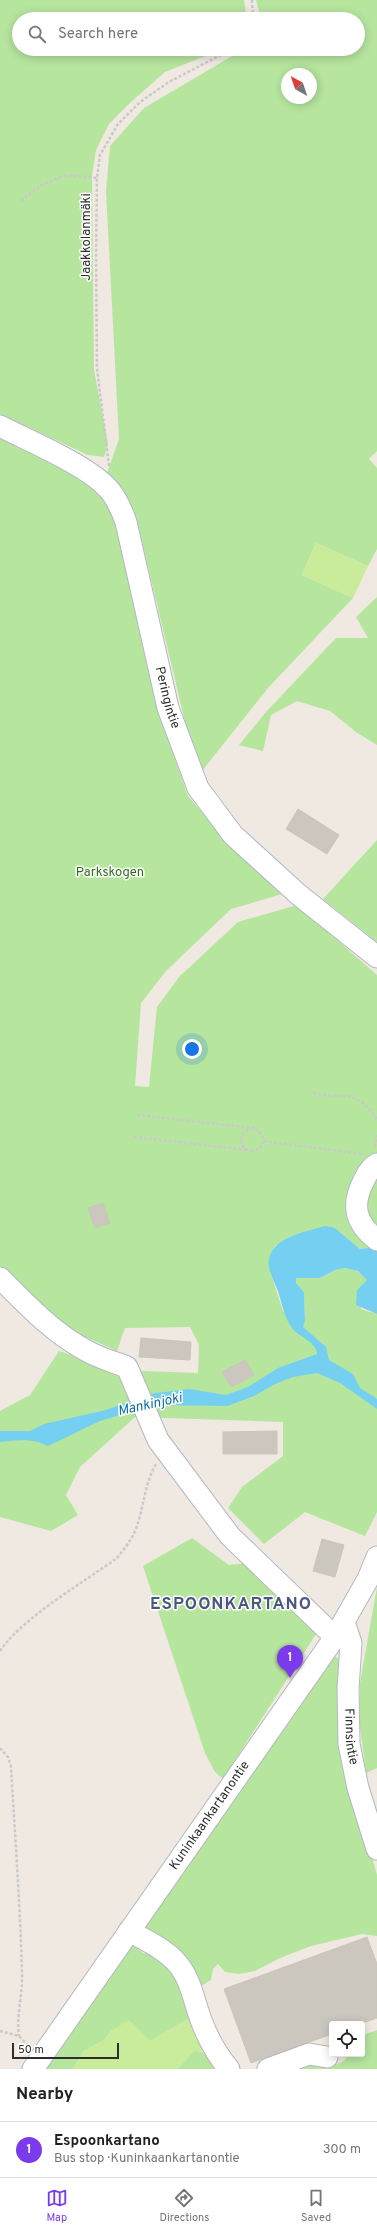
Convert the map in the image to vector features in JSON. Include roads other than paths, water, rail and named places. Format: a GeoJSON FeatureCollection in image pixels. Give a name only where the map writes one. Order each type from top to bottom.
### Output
{"type":"FeatureCollection","features":[{"type":"Feature","properties":{"kind":"street","name":"Peringintie"},"geometry":{"type":"LineString","coordinates":[[0,426],[88,472],[110,491],[121,507],[126,522],[168,708],[198,788],[233,835],[299,895],[377,957]]}},
{"type":"Feature","properties":{"kind":"street"},"geometry":{"type":"LineString","coordinates":[[372,1155],[366,1176],[358,1192],[355,1205],[359,1218],[370,1235],[377,1240]]}},
{"type":"Feature","properties":{"kind":"street"},"geometry":{"type":"LineString","coordinates":[[0,1278],[33,1311],[61,1335],[88,1352],[127,1366],[158,1440],[230,1536],[339,1630]]}},
{"type":"Feature","properties":{"kind":"street","name":"Kuninkaankartanontie"},"geometry":{"type":"LineString","coordinates":[[33,2069],[339,1630],[377,1557]]}},
{"type":"Feature","properties":{"kind":"street","name":"Finnsintie"},"geometry":{"type":"LineString","coordinates":[[339,1630],[351,1643],[348,1689],[349,1744],[358,1788],[377,1849]]}},
{"type":"Feature","properties":{"kind":"street"},"geometry":{"type":"LineString","coordinates":[[129,1931],[178,1963],[191,1988],[202,2024],[220,2058],[229,2069]]}},
{"type":"Feature","properties":{"kind":"street"},"geometry":{"type":"LineString","coordinates":[[268,2069],[309,2054],[327,2057]]}},
{"type":"Feature","properties":{"kind":"water","name":"Mankinjoki"},"geometry":{"type":"Polygon","coordinates":[[[325,1226],[335,1228],[360,1249],[373,1247],[377,1249],[377,1314],[356,1305],[357,1290],[367,1280],[358,1271],[345,1268],[335,1270],[320,1278],[296,1278],[296,1283],[304,1292],[305,1321],[303,1327],[326,1347],[329,1360],[353,1374],[360,1388],[377,1399],[377,1409],[340,1383],[317,1373],[293,1377],[275,1384],[254,1396],[227,1406],[155,1405],[100,1421],[48,1446],[42,1443],[19,1440],[0,1442],[0,1431],[30,1431],[44,1424],[106,1410],[149,1394],[189,1389],[226,1395],[248,1387],[278,1368],[317,1354],[314,1346],[292,1328],[287,1319],[269,1268],[269,1258],[273,1250],[287,1238],[325,1226]]]}},
{"type":"Feature","properties":{"kind":"place","name":"Espoonkartano"},"geometry":{"type":"Point","coordinates":[290,1678]}},
{"type":"Feature","properties":{"kind":"district","name":"ESPOONKARTANO"},"geometry":{"type":"Point","coordinates":[231,1605]}},
{"type":"Feature","properties":{"kind":"park label","name":"Parkskogen"},"geometry":{"type":"Point","coordinates":[110,873]}}]}
